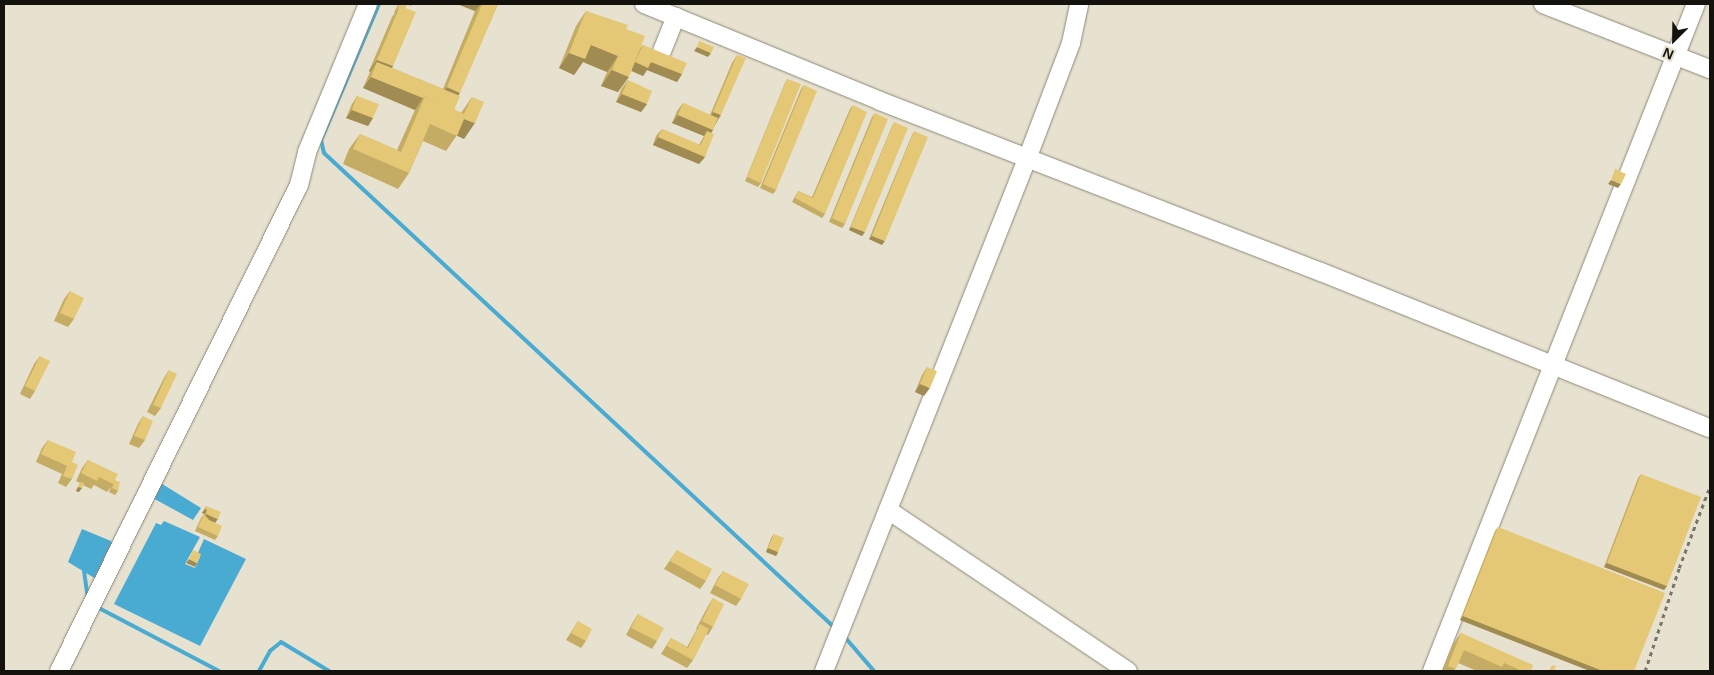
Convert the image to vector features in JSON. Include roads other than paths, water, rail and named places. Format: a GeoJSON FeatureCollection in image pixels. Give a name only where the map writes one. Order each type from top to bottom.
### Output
{"type":"FeatureCollection","features":[{"type":"Feature","properties":{"kind":"street"},"geometry":{"type":"LineString","coordinates":[[59,671],[299,184],[307,152],[368,4]]}},
{"type":"Feature","properties":{"kind":"street"},"geometry":{"type":"LineString","coordinates":[[644,4],[880,101],[1710,428]]}},
{"type":"Feature","properties":{"kind":"street"},"geometry":{"type":"LineString","coordinates":[[824,671],[1027,159],[1071,43],[1079,4]]}},
{"type":"Feature","properties":{"kind":"street"},"geometry":{"type":"LineString","coordinates":[[1543,4],[1710,69]]}},
{"type":"Feature","properties":{"kind":"street"},"geometry":{"type":"LineString","coordinates":[[1432,671],[1696,4]]}},
{"type":"Feature","properties":{"kind":"street"},"geometry":{"type":"LineString","coordinates":[[662,51],[676,16]]}},
{"type":"Feature","properties":{"kind":"street"},"geometry":{"type":"LineString","coordinates":[[888,510],[1128,671]]}},
{"type":"Feature","properties":{"kind":"water"},"geometry":{"type":"Polygon","coordinates":[[[159,482],[201,508],[193,520],[151,497],[159,482]]]}},
{"type":"Feature","properties":{"kind":"water"},"geometry":{"type":"Polygon","coordinates":[[[164,521],[200,537],[185,564],[195,568],[200,557],[197,555],[204,539],[246,559],[200,646],[114,604],[156,523],[161,525],[164,521]]]}},
{"type":"Feature","properties":{"kind":"water"},"geometry":{"type":"Polygon","coordinates":[[[82,529],[111,541],[113,545],[96,579],[68,562],[82,529]]]}},
{"type":"Feature","properties":{"kind":"waterway"},"geometry":{"type":"LineString","coordinates":[[379,4],[321,140],[324,153],[836,629]]}},
{"type":"Feature","properties":{"kind":"waterway"},"geometry":{"type":"LineString","coordinates":[[84,571],[88,600]]}},
{"type":"Feature","properties":{"kind":"waterway"},"geometry":{"type":"LineString","coordinates":[[95,606],[219,671]]}},
{"type":"Feature","properties":{"kind":"waterway"},"geometry":{"type":"LineString","coordinates":[[843,635],[874,671]]}},
{"type":"Feature","properties":{"kind":"waterway"},"geometry":{"type":"LineString","coordinates":[[259,671],[270,651],[281,642],[329,671]]}}]}
